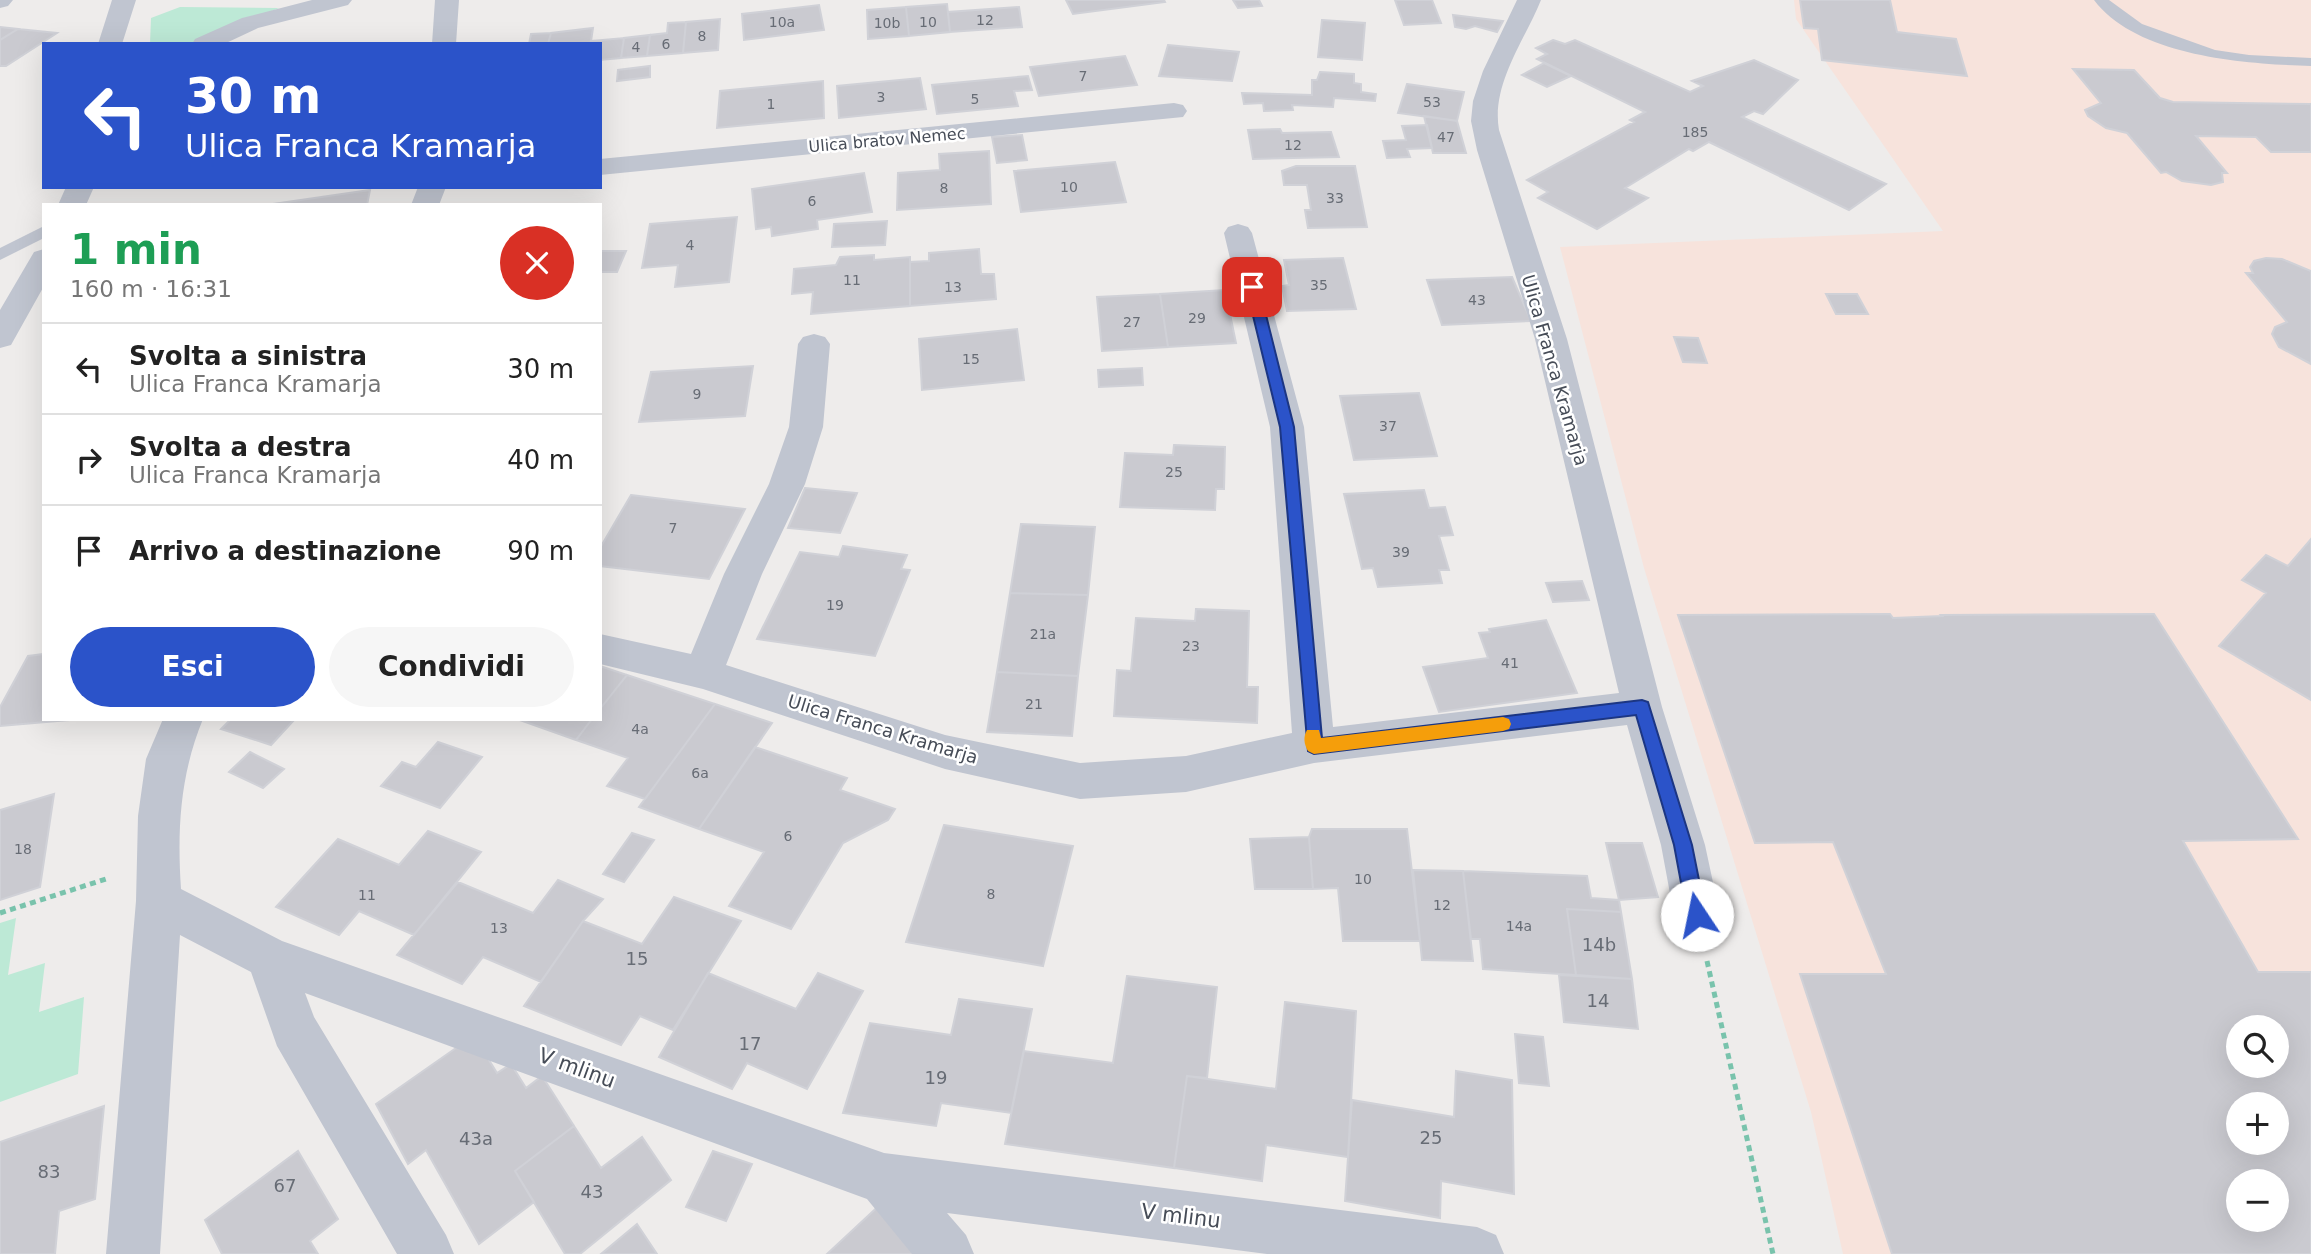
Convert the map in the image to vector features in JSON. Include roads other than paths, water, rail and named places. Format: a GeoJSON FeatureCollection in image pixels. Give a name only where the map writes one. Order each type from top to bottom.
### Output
{"type":"FeatureCollection","features":[{"type":"Feature","properties":{"kind":"street"},"geometry":{"type":"LineString","coordinates":[[111,42],[124,0]]}},
{"type":"Feature","properties":{"kind":"street"},"geometry":{"type":"LineString","coordinates":[[208,42],[250,23],[340,0]]}},
{"type":"Feature","properties":{"kind":"street"},"geometry":{"type":"LineString","coordinates":[[444,42],[447,0]]}},
{"type":"Feature","properties":{"kind":"street","name":"Ulica Franca Kramarja"},"geometry":{"type":"LineString","coordinates":[[1529,0],[1523,18],[1493,72],[1484,119],[1490,150],[1551,340],[1642,707],[1683,845],[1697,915]]}},
{"type":"Feature","properties":{"kind":"street","name":"Ulica bratov Nemec"},"geometry":{"type":"LineString","coordinates":[[602,167],[1174,111]]}},
{"type":"Feature","properties":{"kind":"street"},"geometry":{"type":"LineString","coordinates":[[1238,233],[1287,427],[1314,746]]}},
{"type":"Feature","properties":{"kind":"street"},"geometry":{"type":"LineString","coordinates":[[0,338],[42,262]]}},
{"type":"Feature","properties":{"kind":"street"},"geometry":{"type":"LineString","coordinates":[[703,673],[743,574],[787,485],[806,427],[814,344]]}},
{"type":"Feature","properties":{"kind":"street","name":"Ulica Franca Kramarja"},"geometry":{"type":"LineString","coordinates":[[602,649],[703,673],[945,751],[1080,780],[1186,774],[1314,746],[1642,707]]}},
{"type":"Feature","properties":{"kind":"street"},"geometry":{"type":"LineString","coordinates":[[133,1254],[166,763],[182,721]]}},
{"type":"Feature","properties":{"kind":"street","name":"V mlinu"},"geometry":{"type":"LineString","coordinates":[[158,882],[269,958],[884,1179],[1477,1254]]}},
{"type":"Feature","properties":{"kind":"street"},"geometry":{"type":"LineString","coordinates":[[269,958],[295,1029],[427,1254]]}},
{"type":"Feature","properties":{"kind":"street"},"geometry":{"type":"LineString","coordinates":[[884,1179],[947,1254]]}},
{"type":"Feature","properties":{"kind":"lane"},"geometry":{"type":"LineString","coordinates":[[2101,0],[2106,7],[2146,32],[2215,54],[2311,62]]}},
{"type":"Feature","properties":{"kind":"lane"},"geometry":{"type":"LineString","coordinates":[[0,255],[42,232]]}}]}
